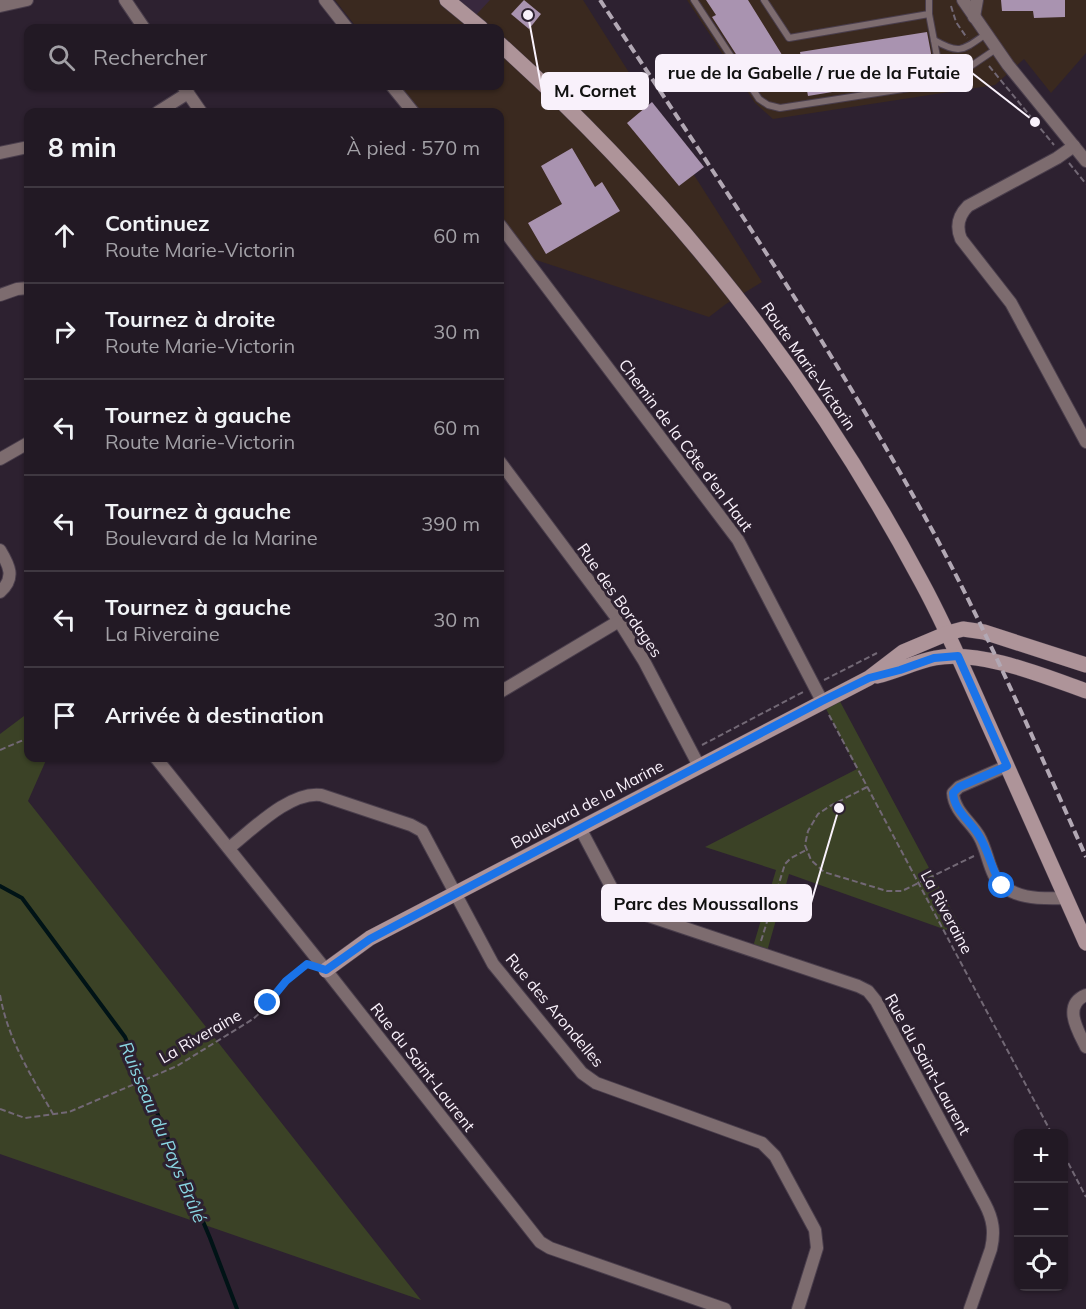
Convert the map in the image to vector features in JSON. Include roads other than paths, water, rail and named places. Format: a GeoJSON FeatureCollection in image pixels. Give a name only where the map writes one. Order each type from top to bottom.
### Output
{"type":"FeatureCollection","features":[{"type":"Feature","properties":{"kind":"street"},"geometry":{"type":"LineString","coordinates":[[0,6],[27,0]]}},
{"type":"Feature","properties":{"kind":"street"},"geometry":{"type":"LineString","coordinates":[[125,0],[141,24]]}},
{"type":"Feature","properties":{"kind":"street"},"geometry":{"type":"LineString","coordinates":[[325,0],[345,24]]}},
{"type":"Feature","properties":{"kind":"street"},"geometry":{"type":"LineString","coordinates":[[447,0],[476,24]]}},
{"type":"Feature","properties":{"kind":"street"},"geometry":{"type":"LineString","coordinates":[[974,17],[977,0]]}},
{"type":"Feature","properties":{"kind":"street"},"geometry":{"type":"LineString","coordinates":[[957,1],[974,17],[996,49],[1086,161]]}},
{"type":"Feature","properties":{"kind":"street","name":"Route Marie-Victorin"},"geometry":{"type":"LineString","coordinates":[[504,48],[624,165],[708,259],[758,322],[852,460],[917,573],[948,633],[1086,943]]}},
{"type":"Feature","properties":{"kind":"street"},"geometry":{"type":"LineString","coordinates":[[163,108],[184,90]]}},
{"type":"Feature","properties":{"kind":"street"},"geometry":{"type":"LineString","coordinates":[[186,90],[198,108]]}},
{"type":"Feature","properties":{"kind":"street"},"geometry":{"type":"LineString","coordinates":[[395,90],[409,108]]}},
{"type":"Feature","properties":{"kind":"street"},"geometry":{"type":"LineString","coordinates":[[1074,146],[1057,158],[968,206],[960,216],[958,228],[961,239],[1011,303],[1086,442]]}},
{"type":"Feature","properties":{"kind":"street"},"geometry":{"type":"LineString","coordinates":[[0,153],[24,148]]}},
{"type":"Feature","properties":{"kind":"street","name":"Chemin de la Côte d'en Haut"},"geometry":{"type":"LineString","coordinates":[[504,230],[738,540],[822,701]]}},
{"type":"Feature","properties":{"kind":"street"},"geometry":{"type":"LineString","coordinates":[[0,295],[24,288]]}},
{"type":"Feature","properties":{"kind":"street"},"geometry":{"type":"LineString","coordinates":[[0,459],[24,445]]}},
{"type":"Feature","properties":{"kind":"street","name":"Rue des Bordages"},"geometry":{"type":"LineString","coordinates":[[504,467],[619,621],[644,661],[699,766]]}},
{"type":"Feature","properties":{"kind":"street"},"geometry":{"type":"LineString","coordinates":[[0,550],[10,570],[10,578],[0,592]]}},
{"type":"Feature","properties":{"kind":"street"},"geometry":{"type":"LineString","coordinates":[[504,690],[619,621]]}},
{"type":"Feature","properties":{"kind":"street","name":"Boulevard de la Marine"},"geometry":{"type":"LineString","coordinates":[[326,970],[370,939],[869,678],[903,652],[948,633],[963,628],[984,632],[1086,665]]}},
{"type":"Feature","properties":{"kind":"street","name":"Boulevard de la Marine"},"geometry":{"type":"LineString","coordinates":[[869,678],[934,658],[958,656],[999,662],[1086,691]]}},
{"type":"Feature","properties":{"kind":"street","name":"Rue du Saint-Laurent"},"geometry":{"type":"LineString","coordinates":[[159,762],[540,1242],[550,1248],[725,1309]]}},
{"type":"Feature","properties":{"kind":"street"},"geometry":{"type":"LineString","coordinates":[[1007,766],[959,787],[953,793],[954,801],[978,834],[994,875],[1002,886],[1013,892],[1042,899],[1066,898]]}},
{"type":"Feature","properties":{"kind":"street","name":"Rue des Arondelles"},"geometry":{"type":"LineString","coordinates":[[229,848],[291,800],[307,794],[321,795],[417,827],[425,836],[493,964],[582,1073],[596,1083],[762,1143],[775,1156],[815,1230],[817,1248],[798,1309]]}},
{"type":"Feature","properties":{"kind":"street","name":"Rue du Saint-Laurent"},"geometry":{"type":"LineString","coordinates":[[580,828],[616,896],[634,911],[868,991],[876,1001],[985,1204],[993,1224],[991,1249],[969,1309]]}},
{"type":"Feature","properties":{"kind":"street"},"geometry":{"type":"LineString","coordinates":[[1086,995],[1081,997],[1074,1006],[1072,1014],[1074,1024],[1086,1047]]}},
{"type":"Feature","properties":{"kind":"lane"},"geometry":{"type":"LineString","coordinates":[[694,0],[759,99],[768,105],[780,108],[942,82],[996,49]]}},
{"type":"Feature","properties":{"kind":"lane"},"geometry":{"type":"LineString","coordinates":[[764,0],[789,38],[929,14]]}},
{"type":"Feature","properties":{"kind":"lane"},"geometry":{"type":"LineString","coordinates":[[929,0],[929,14],[942,82]]}},
{"type":"Feature","properties":{"kind":"lane"},"geometry":{"type":"LineString","coordinates":[[934,40],[959,51],[986,34]]}},
{"type":"Feature","properties":{"kind":"lane"},"geometry":{"type":"LineString","coordinates":[[939,62],[965,70]]}},
{"type":"Feature","properties":{"kind":"waterway","name":"Ruisseau du Pays Brûlé"},"geometry":{"type":"LineString","coordinates":[[0,886],[22,898],[125,1037],[210,1238],[237,1309]]}},
{"type":"Feature","properties":{"kind":"railway"},"geometry":{"type":"LineString","coordinates":[[600,0],[809,320],[925,517],[969,600],[1086,857]]}},
{"type":"Feature","properties":{"kind":"place","name":"M. Cornet"},"geometry":{"type":"Point","coordinates":[528,15]}},
{"type":"Feature","properties":{"kind":"place","name":"rue de la Gabelle / rue de la Futaie"},"geometry":{"type":"Point","coordinates":[1035,122]}},
{"type":"Feature","properties":{"kind":"place","name":"Parc des Moussallons"},"geometry":{"type":"Point","coordinates":[839,808]}}]}
